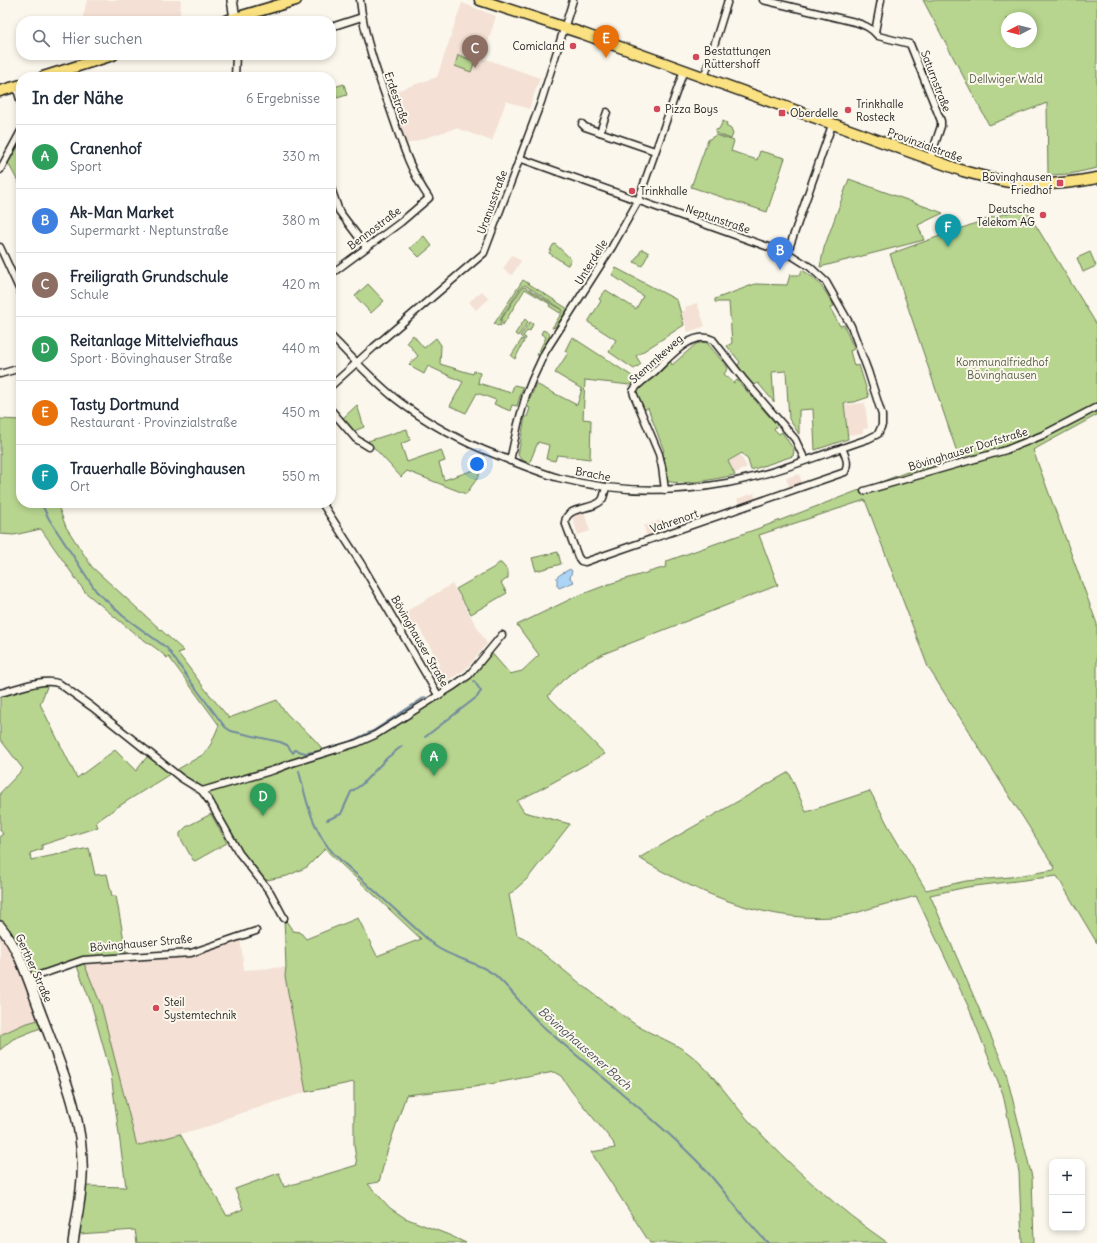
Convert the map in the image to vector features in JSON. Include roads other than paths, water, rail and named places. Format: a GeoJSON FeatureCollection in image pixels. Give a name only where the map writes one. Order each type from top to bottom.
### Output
{"type":"FeatureCollection","features":[{"type":"Feature","properties":{"kind":"main road"},"geometry":{"type":"LineString","coordinates":[[245,16],[296,0]]}},
{"type":"Feature","properties":{"kind":"main road","name":"Provinzialstraße"},"geometry":{"type":"LineString","coordinates":[[480,0],[684,70],[832,125],[969,173],[1017,183],[1048,184],[1097,178]]}},
{"type":"Feature","properties":{"kind":"main road"},"geometry":{"type":"LineString","coordinates":[[58,72],[96,60]]}},
{"type":"Feature","properties":{"kind":"main road"},"geometry":{"type":"LineString","coordinates":[[0,91],[16,87]]}},
{"type":"Feature","properties":{"kind":"street"},"geometry":{"type":"LineString","coordinates":[[232,0],[232,16]]}},
{"type":"Feature","properties":{"kind":"street","name":"Erdestraße"},"geometry":{"type":"LineString","coordinates":[[360,0],[362,17],[371,54],[410,167],[429,198]]}},
{"type":"Feature","properties":{"kind":"street","name":"Uranusstraße"},"geometry":{"type":"LineString","coordinates":[[336,381],[356,362],[484,253],[540,102],[573,0]]}},
{"type":"Feature","properties":{"kind":"street"},"geometry":{"type":"LineString","coordinates":[[704,78],[728,0]]}},
{"type":"Feature","properties":{"kind":"street","name":"Saturnstraße"},"geometry":{"type":"LineString","coordinates":[[763,0],[855,22],[865,25],[878,36],[907,42],[912,47],[941,121],[941,126],[930,160]]}},
{"type":"Feature","properties":{"kind":"street"},"geometry":{"type":"LineString","coordinates":[[875,32],[881,0]]}},
{"type":"Feature","properties":{"kind":"street"},"geometry":{"type":"LineString","coordinates":[[336,25],[362,17]]}},
{"type":"Feature","properties":{"kind":"street"},"geometry":{"type":"LineString","coordinates":[[235,72],[236,60]]}},
{"type":"Feature","properties":{"kind":"street","name":"Unterdelle"},"geometry":{"type":"LineString","coordinates":[[510,461],[526,395],[545,352],[612,247],[638,201],[684,70]]}},
{"type":"Feature","properties":{"kind":"street"},"geometry":{"type":"LineString","coordinates":[[600,132],[607,112]]}},
{"type":"Feature","properties":{"kind":"street"},"geometry":{"type":"LineString","coordinates":[[582,124],[585,127],[655,152]]}},
{"type":"Feature","properties":{"kind":"street"},"geometry":{"type":"LineString","coordinates":[[787,254],[832,125]]}},
{"type":"Feature","properties":{"kind":"street"},"geometry":{"type":"LineString","coordinates":[[0,170],[16,140]]}},
{"type":"Feature","properties":{"kind":"street","name":"Neptunstraße"},"geometry":{"type":"LineString","coordinates":[[519,158],[787,254],[810,267],[826,282],[851,326],[868,370],[882,415],[882,425]]}},
{"type":"Feature","properties":{"kind":"street","name":"Bennostraße"},"geometry":{"type":"LineString","coordinates":[[336,270],[401,222],[429,198]]}},
{"type":"Feature","properties":{"kind":"street"},"geometry":{"type":"LineString","coordinates":[[336,202],[339,211],[366,247]]}},
{"type":"Feature","properties":{"kind":"street"},"geometry":{"type":"LineString","coordinates":[[0,247],[16,282]]}},
{"type":"Feature","properties":{"kind":"street","name":"Stemmkeweg"},"geometry":{"type":"LineString","coordinates":[[665,490],[659,454],[634,395],[634,391],[685,344],[700,338],[707,337],[713,340],[744,380],[794,439],[806,460]]}},
{"type":"Feature","properties":{"kind":"street","name":"Brache"},"geometry":{"type":"LineString","coordinates":[[336,341],[395,399],[428,422],[476,447],[510,461],[552,476],[606,487],[665,490],[727,483],[765,474],[842,448],[878,434],[882,425]]}},
{"type":"Feature","properties":{"kind":"street"},"geometry":{"type":"LineString","coordinates":[[0,374],[16,369]]}},
{"type":"Feature","properties":{"kind":"street","name":"Bövinghauser Dorfstraße"},"geometry":{"type":"LineString","coordinates":[[864,491],[1006,450],[1043,435],[1097,407]]}},
{"type":"Feature","properties":{"kind":"street"},"geometry":{"type":"LineString","coordinates":[[336,416],[356,439],[368,447]]}},
{"type":"Feature","properties":{"kind":"street","name":"Vahrenort"},"geometry":{"type":"LineString","coordinates":[[606,487],[602,500],[598,503],[570,513],[566,517],[565,522],[578,557],[581,561],[585,562],[845,472],[847,460],[842,448]]}},
{"type":"Feature","properties":{"kind":"street","name":"Bövinghauser Straße"},"geometry":{"type":"LineString","coordinates":[[202,791],[274,770],[357,743],[375,734],[438,696],[362,565],[325,508]]}},
{"type":"Feature","properties":{"kind":"street"},"geometry":{"type":"LineString","coordinates":[[438,696],[468,674],[502,635]]}},
{"type":"Feature","properties":{"kind":"street"},"geometry":{"type":"LineString","coordinates":[[0,693],[41,682],[55,682],[60,684],[92,707],[181,778],[202,791],[210,802],[239,853],[270,892],[284,918]]}},
{"type":"Feature","properties":{"kind":"street","name":"Gerther Straße"},"geometry":{"type":"LineString","coordinates":[[0,926],[11,942],[28,979],[69,1088],[80,1135],[82,1176],[73,1243]]}},
{"type":"Feature","properties":{"kind":"street","name":"Bövinghauser Straße"},"geometry":{"type":"LineString","coordinates":[[28,979],[83,960],[191,953],[256,931]]}},
{"type":"Feature","properties":{"kind":"water"},"geometry":{"type":"Polygon","coordinates":[[[570,569],[572,571],[570,578],[574,582],[559,588],[557,585],[557,577],[570,569]]]}},
{"type":"Feature","properties":{"kind":"waterway","name":"Bövinghausener Bach"},"geometry":{"type":"LineString","coordinates":[[44,508],[49,519],[96,591],[123,616],[167,648],[225,727],[231,731],[280,742],[287,745],[293,753],[295,750],[305,753],[320,751]]}},
{"type":"Feature","properties":{"kind":"waterway"},"geometry":{"type":"LineString","coordinates":[[425,737],[477,697],[481,691],[474,681]]}},
{"type":"Feature","properties":{"kind":"waterway"},"geometry":{"type":"LineString","coordinates":[[329,748],[352,741],[373,731],[425,697]]}},
{"type":"Feature","properties":{"kind":"waterway"},"geometry":{"type":"LineString","coordinates":[[327,820],[341,814],[351,792],[361,785],[387,758],[402,746]]}},
{"type":"Feature","properties":{"kind":"waterway","name":"Bövinghausener Bach"},"geometry":{"type":"LineString","coordinates":[[299,771],[311,816],[321,837],[335,855],[435,946],[449,954],[481,966],[495,975],[540,1024],[640,1109],[694,1158],[768,1243]]}},
{"type":"Feature","properties":{"kind":"place","name":"Comicland"},"geometry":{"type":"Point","coordinates":[573,46]}},
{"type":"Feature","properties":{"kind":"place","name":"Bestattungen Rüttershoff"},"geometry":{"type":"Point","coordinates":[696,57]}},
{"type":"Feature","properties":{"kind":"place","name":"Tasty Dortmund"},"geometry":{"type":"Point","coordinates":[606,58]}},
{"type":"Feature","properties":{"kind":"place","name":"Freiligrath Grundschule"},"geometry":{"type":"Point","coordinates":[475,68]}},
{"type":"Feature","properties":{"kind":"place","name":"Pizza Boys"},"geometry":{"type":"Point","coordinates":[657,109]}},
{"type":"Feature","properties":{"kind":"place","name":"Trinkhalle Rosteck"},"geometry":{"type":"Point","coordinates":[848,110]}},
{"type":"Feature","properties":{"kind":"place","name":"Oberdelle"},"geometry":{"type":"Point","coordinates":[782,113]}},
{"type":"Feature","properties":{"kind":"place","name":"Bövinghausen Friedhof"},"geometry":{"type":"Point","coordinates":[1060,183]}},
{"type":"Feature","properties":{"kind":"place","name":"Trinkhalle"},"geometry":{"type":"Point","coordinates":[632,191]}},
{"type":"Feature","properties":{"kind":"place","name":"Deutsche Telekom AG"},"geometry":{"type":"Point","coordinates":[1043,215]}},
{"type":"Feature","properties":{"kind":"place","name":"Trauerhalle Bövinghausen"},"geometry":{"type":"Point","coordinates":[948,247]}},
{"type":"Feature","properties":{"kind":"place","name":"Ak-Man Market"},"geometry":{"type":"Point","coordinates":[780,270]}},
{"type":"Feature","properties":{"kind":"place","name":"Cranenhof"},"geometry":{"type":"Point","coordinates":[434,776]}},
{"type":"Feature","properties":{"kind":"place","name":"Reitanlage Mittelviefhaus"},"geometry":{"type":"Point","coordinates":[263,816]}},
{"type":"Feature","properties":{"kind":"place","name":"Steil Systemtechnik"},"geometry":{"type":"Point","coordinates":[156,1008]}},
{"type":"Feature","properties":{"kind":"park label","name":"Dellwiger Wald"},"geometry":{"type":"Point","coordinates":[1006,79]}},
{"type":"Feature","properties":{"kind":"park label","name":"Kommunalfriedhof Bövinghausen"},"geometry":{"type":"Point","coordinates":[1002,368]}}]}
